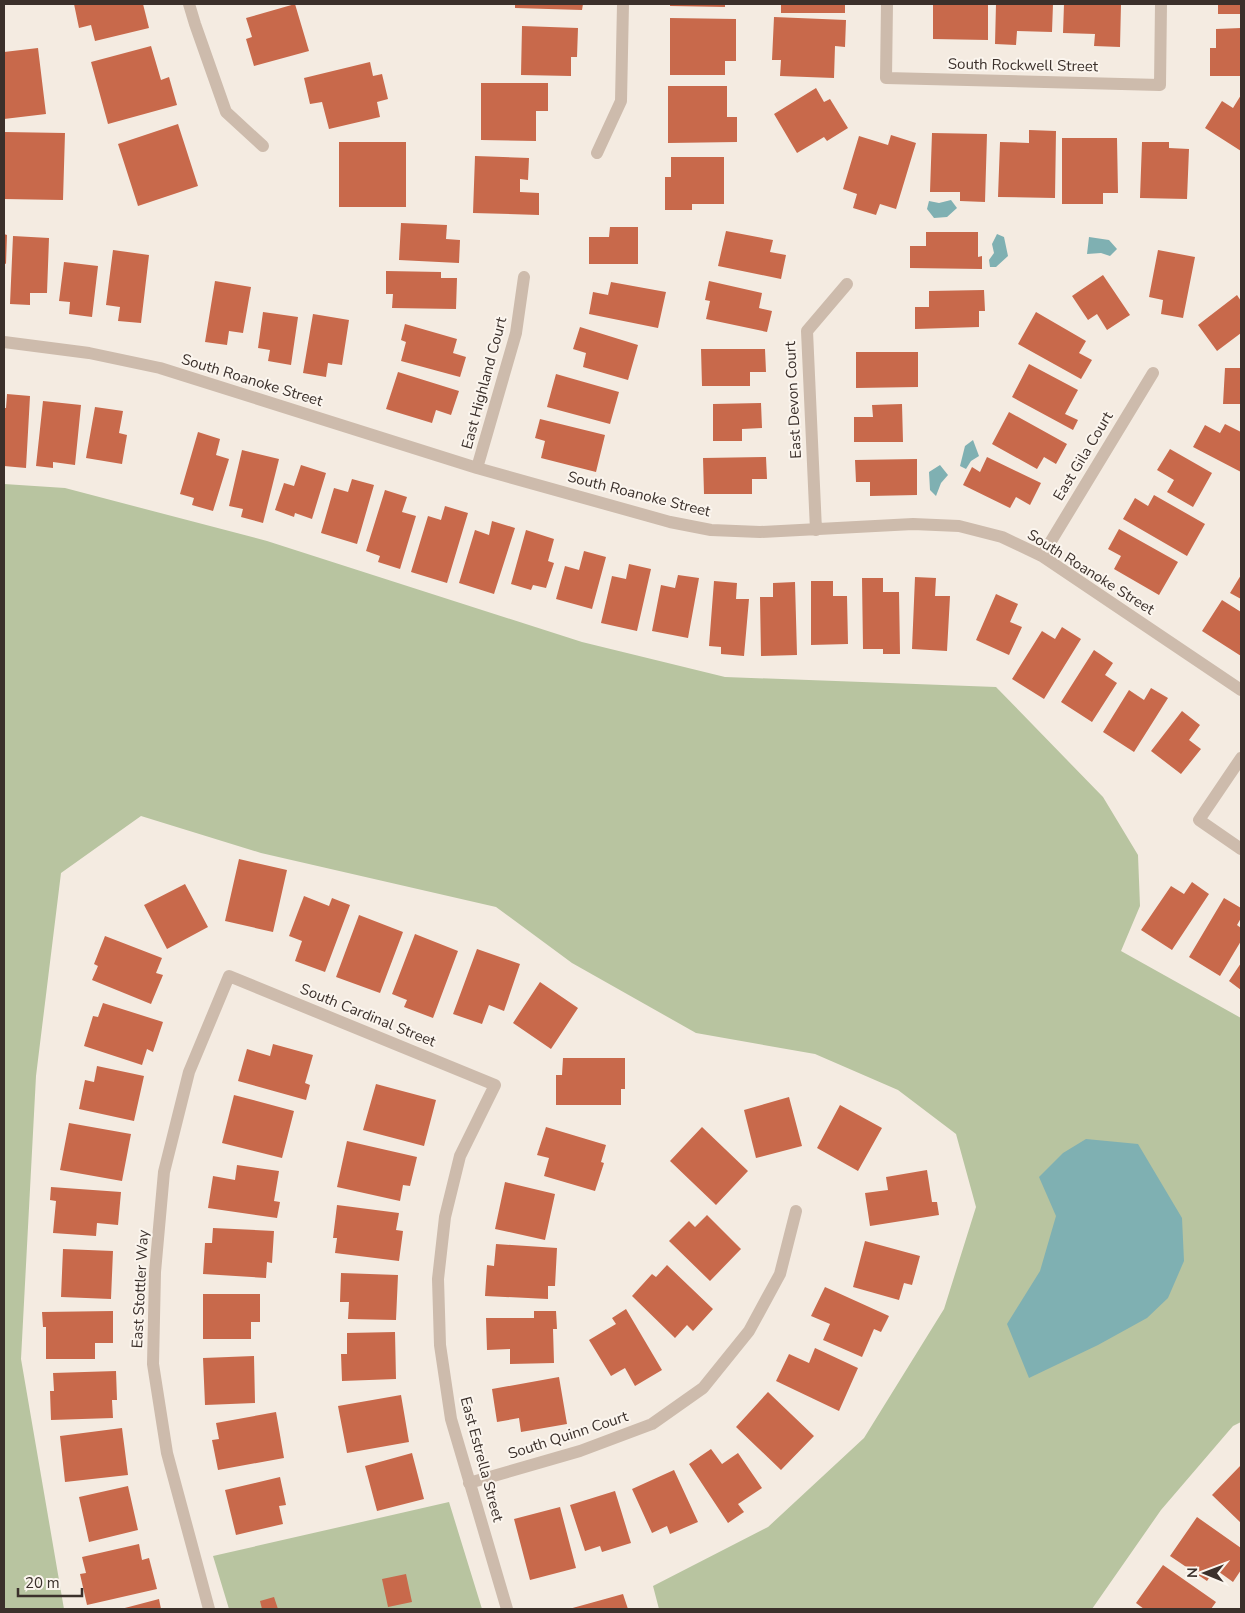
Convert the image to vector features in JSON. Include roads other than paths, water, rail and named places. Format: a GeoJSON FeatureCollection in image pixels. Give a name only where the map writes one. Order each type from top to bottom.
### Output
{"type":"FeatureCollection","features":[{"type":"Feature","properties":{"kind":"street"},"geometry":{"type":"LineString","coordinates":[[189,4],[226,112],[263,146]]}},
{"type":"Feature","properties":{"kind":"street"},"geometry":{"type":"LineString","coordinates":[[597,153],[621,101],[623,4]]}},
{"type":"Feature","properties":{"kind":"street","name":"South Rockwell Street"},"geometry":{"type":"LineString","coordinates":[[887,4],[886,78],[1160,85],[1161,4]]}},
{"type":"Feature","properties":{"kind":"street","name":"East Highland Court"},"geometry":{"type":"LineString","coordinates":[[477,468],[516,333],[524,277]]}},
{"type":"Feature","properties":{"kind":"street","name":"East Devon Court"},"geometry":{"type":"LineString","coordinates":[[816,530],[806,332],[847,284]]}},
{"type":"Feature","properties":{"kind":"street","name":"South Roanoke Street"},"geometry":{"type":"LineString","coordinates":[[4,342],[89,353],[160,368],[477,468],[670,522],[711,530],[760,532],[913,524],[959,526],[1002,537],[1042,556],[1241,690]]}},
{"type":"Feature","properties":{"kind":"street","name":"East Gila Court"},"geometry":{"type":"LineString","coordinates":[[1042,556],[1153,373]]}},
{"type":"Feature","properties":{"kind":"street"},"geometry":{"type":"LineString","coordinates":[[1241,758],[1199,820],[1241,848]]}},
{"type":"Feature","properties":{"kind":"street","name":"South Cardinal Street"},"geometry":{"type":"LineString","coordinates":[[229,976],[495,1085]]}},
{"type":"Feature","properties":{"kind":"street","name":"East Stottler Way"},"geometry":{"type":"LineString","coordinates":[[210,1609],[167,1454],[153,1364],[155,1272],[164,1172],[189,1072],[229,976]]}},
{"type":"Feature","properties":{"kind":"street","name":"East Estrella Street"},"geometry":{"type":"LineString","coordinates":[[495,1085],[460,1156],[445,1217],[438,1279],[441,1354],[451,1419],[507,1609]]}},
{"type":"Feature","properties":{"kind":"street","name":"South Quinn Court"},"geometry":{"type":"LineString","coordinates":[[469,1483],[580,1451],[652,1424],[704,1388],[749,1331],[780,1274],[796,1211]]}},
{"type":"Feature","properties":{"kind":"water"},"geometry":{"type":"Polygon","coordinates":[[[951,200],[957,208],[947,217],[934,218],[927,209],[929,201],[939,203],[951,200]]]}},
{"type":"Feature","properties":{"kind":"water"},"geometry":{"type":"Polygon","coordinates":[[[997,234],[1004,237],[1008,256],[996,267],[990,267],[989,260],[994,253],[992,244],[997,234]]]}},
{"type":"Feature","properties":{"kind":"water"},"geometry":{"type":"Polygon","coordinates":[[[1089,237],[1109,240],[1117,249],[1110,256],[1101,253],[1087,254],[1089,237]]]}},
{"type":"Feature","properties":{"kind":"water"},"geometry":{"type":"Polygon","coordinates":[[[973,440],[979,456],[971,461],[966,469],[960,466],[965,446],[973,440]]]}},
{"type":"Feature","properties":{"kind":"water"},"geometry":{"type":"Polygon","coordinates":[[[940,465],[948,475],[941,483],[936,496],[930,490],[929,472],[940,465]]]}},
{"type":"Feature","properties":{"kind":"water"},"geometry":{"type":"Polygon","coordinates":[[[1086,1139],[1138,1144],[1182,1218],[1184,1261],[1168,1298],[1147,1318],[1098,1345],[1029,1378],[1007,1324],[1040,1271],[1056,1216],[1039,1177],[1063,1153],[1086,1139]]]}}]}
